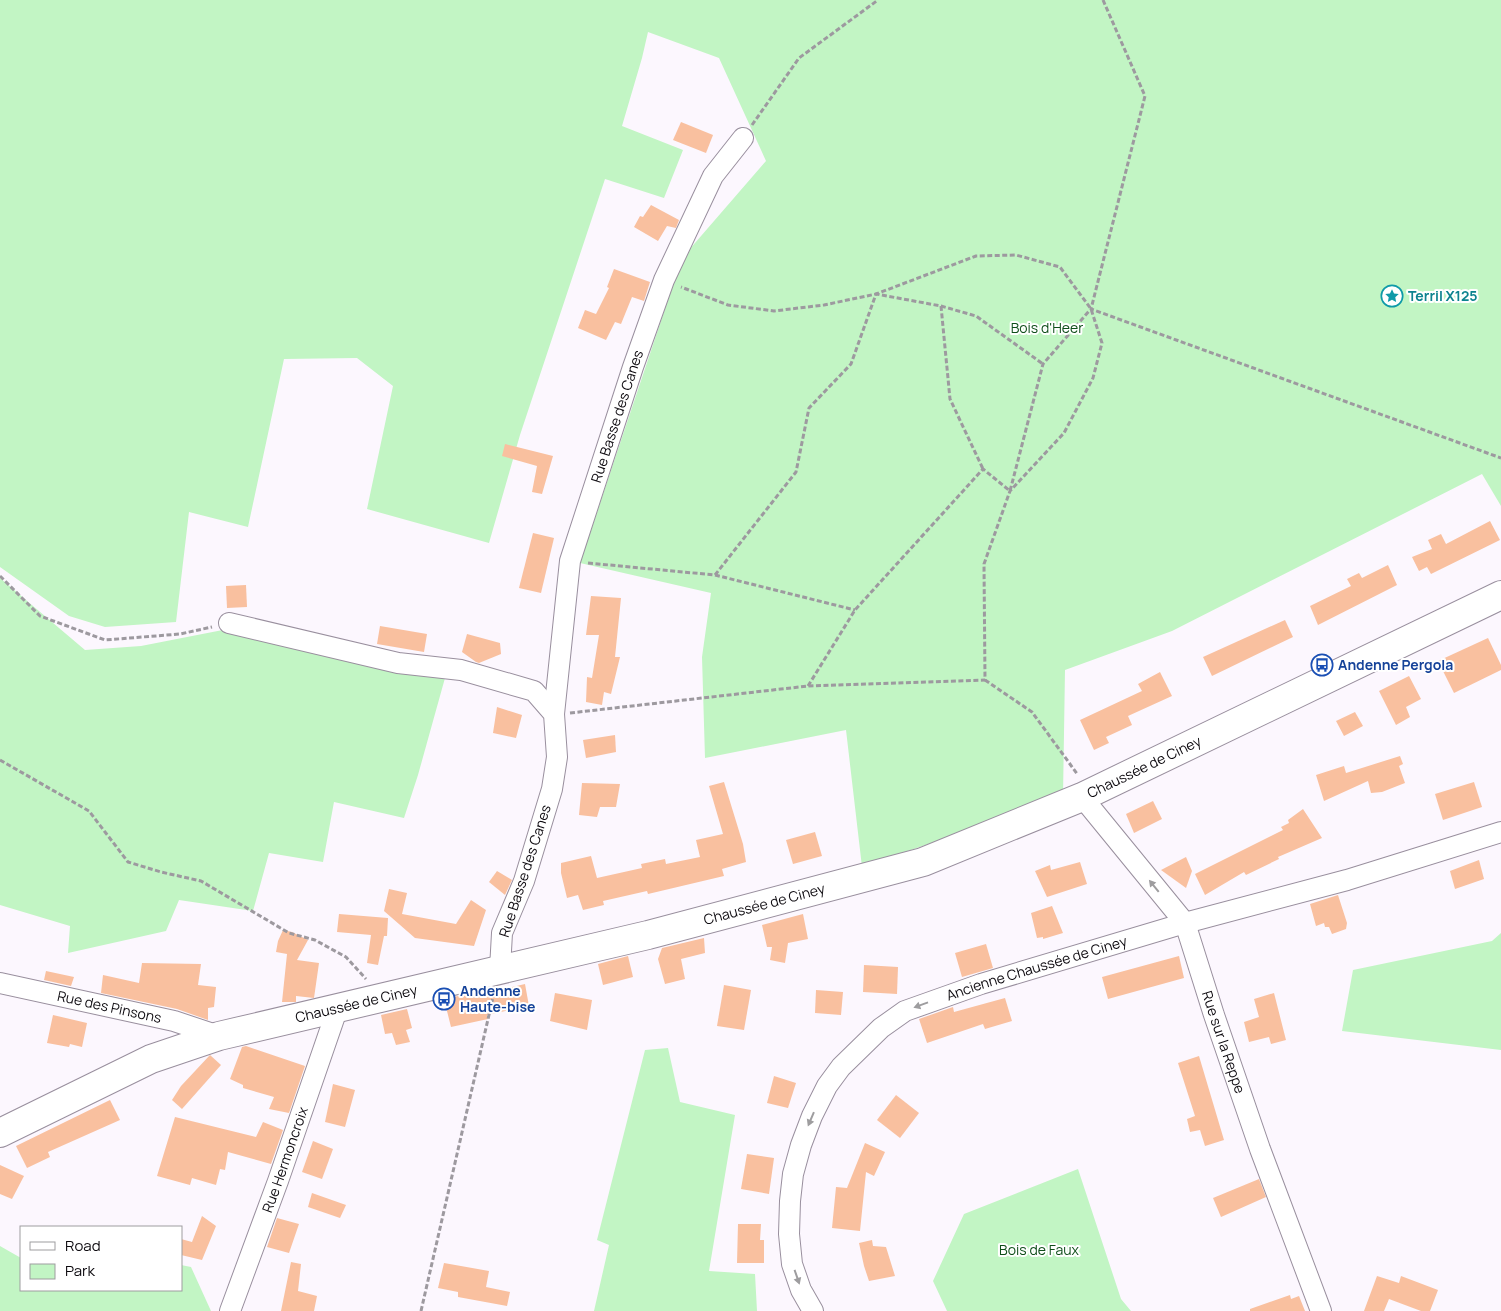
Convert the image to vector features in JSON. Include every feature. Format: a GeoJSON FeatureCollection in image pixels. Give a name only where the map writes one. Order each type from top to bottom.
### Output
{"type":"FeatureCollection","features":[{"type":"Feature","properties":{"kind":"main road","name":"Chaussée de Ciney"},"geometry":{"type":"LineString","coordinates":[[0,1133],[151,1059],[219,1036],[648,935],[923,862],[1087,795],[1501,595]]}},
{"type":"Feature","properties":{"kind":"street","name":"Rue Basse des Canes"},"geometry":{"type":"LineString","coordinates":[[500,969],[502,933],[524,881],[552,789],[558,757],[554,714],[570,561],[633,366],[664,280],[713,176],[744,138]]}},
{"type":"Feature","properties":{"kind":"street"},"geometry":{"type":"LineString","coordinates":[[228,623],[398,663],[461,670],[534,690],[554,714]]}},
{"type":"Feature","properties":{"kind":"street","name":"Rue sur la Reppe"},"geometry":{"type":"LineString","coordinates":[[1087,795],[1185,923],[1260,1149],[1321,1311]]}},
{"type":"Feature","properties":{"kind":"street","name":"Ancienne Chaussée de Ciney"},"geometry":{"type":"LineString","coordinates":[[813,1311],[801,1290],[792,1264],[790,1234],[790,1201],[794,1174],[804,1138],[812,1116],[827,1086],[841,1067],[881,1028],[905,1011],[981,984],[1185,923],[1348,880],[1501,832]]}},
{"type":"Feature","properties":{"kind":"street","name":"Rue des Pinsons"},"geometry":{"type":"LineString","coordinates":[[0,983],[174,1021],[219,1036]]}},
{"type":"Feature","properties":{"kind":"street","name":"Rue Hermoncroix"},"geometry":{"type":"LineString","coordinates":[[230,1311],[278,1182],[338,1007]]}},
{"type":"Feature","properties":{"kind":"path"},"geometry":{"type":"LineString","coordinates":[[744,138],[799,58],[878,0]]}},
{"type":"Feature","properties":{"kind":"path"},"geometry":{"type":"LineString","coordinates":[[986,680],[984,564],[1010,491],[1043,364],[1091,309],[1146,96],[1103,0]]}},
{"type":"Feature","properties":{"kind":"path"},"geometry":{"type":"LineString","coordinates":[[664,280],[728,305],[774,311],[824,305],[876,294],[976,256],[1016,255],[1060,267],[1091,309],[1102,343],[1093,378],[1064,433],[1010,491]]}},
{"type":"Feature","properties":{"kind":"path"},"geometry":{"type":"LineString","coordinates":[[876,294],[941,306],[976,316],[1043,364]]}},
{"type":"Feature","properties":{"kind":"path"},"geometry":{"type":"LineString","coordinates":[[715,575],[796,472],[809,408],[851,364],[876,294]]}},
{"type":"Feature","properties":{"kind":"path"},"geometry":{"type":"LineString","coordinates":[[941,306],[950,399],[983,469],[1010,491]]}},
{"type":"Feature","properties":{"kind":"path"},"geometry":{"type":"LineString","coordinates":[[1091,309],[1501,458]]}},
{"type":"Feature","properties":{"kind":"path"},"geometry":{"type":"LineString","coordinates":[[808,686],[855,610],[983,469]]}},
{"type":"Feature","properties":{"kind":"path"},"geometry":{"type":"LineString","coordinates":[[570,561],[715,575],[855,610]]}},
{"type":"Feature","properties":{"kind":"path"},"geometry":{"type":"LineString","coordinates":[[0,576],[40,616],[105,640],[180,634],[228,623]]}},
{"type":"Feature","properties":{"kind":"path"},"geometry":{"type":"LineString","coordinates":[[554,714],[808,686],[986,680],[1032,712],[1067,760],[1087,795]]}},
{"type":"Feature","properties":{"kind":"path"},"geometry":{"type":"LineString","coordinates":[[0,760],[89,811],[128,862],[201,882],[289,933],[315,940],[346,957],[383,997]]}},
{"type":"Feature","properties":{"kind":"path"},"geometry":{"type":"LineString","coordinates":[[421,1311],[500,969]]}},
{"type":"Feature","properties":{"kind":"green space","name":"Bois d'Heer"},"geometry":{"type":"Polygon","coordinates":[[[0,0],[1501,0],[1501,506],[1482,474],[1172,631],[1065,670],[1063,797],[862,867],[846,730],[705,758],[702,657],[711,593],[580,563],[682,258],[766,161],[719,58],[648,32],[622,126],[683,150],[664,198],[605,179],[520,435],[489,543],[367,509],[393,386],[357,358],[284,359],[248,527],[189,512],[176,622],[105,627],[69,616],[0,567],[0,0]]]}},
{"type":"Feature","properties":{"kind":"green space"},"geometry":{"type":"Polygon","coordinates":[[[0,578],[85,650],[141,646],[233,628],[445,678],[404,818],[334,802],[323,862],[269,853],[253,911],[179,900],[166,931],[68,953],[70,926],[0,905],[0,578]]]}},
{"type":"Feature","properties":{"kind":"green space"},"geometry":{"type":"Polygon","coordinates":[[[1501,933],[1501,1050],[1342,1031],[1353,970],[1492,941],[1501,933]]]}},
{"type":"Feature","properties":{"kind":"green space"},"geometry":{"type":"Polygon","coordinates":[[[668,1048],[680,1102],[735,1115],[709,1271],[755,1274],[757,1311],[594,1311],[609,1245],[597,1240],[645,1050],[668,1048]]]}},
{"type":"Feature","properties":{"kind":"green space","name":"Bois de Faux"},"geometry":{"type":"Polygon","coordinates":[[[1078,1169],[1121,1299],[1131,1311],[947,1311],[933,1281],[964,1214],[1078,1169]]]}},
{"type":"Feature","properties":{"kind":"green space"},"geometry":{"type":"Polygon","coordinates":[[[0,1246],[20,1257],[20,1291],[182,1291],[182,1265],[191,1267],[211,1311],[0,1311],[0,1246]]]}},
{"type":"Feature","properties":{"kind":"building"},"geometry":{"type":"Polygon","coordinates":[[[681,122],[713,135],[706,153],[673,140],[681,122]]]}},
{"type":"Feature","properties":{"kind":"building"},"geometry":{"type":"Polygon","coordinates":[[[651,205],[679,220],[676,228],[667,226],[658,241],[634,227],[640,216],[643,217],[651,205]]]}},
{"type":"Feature","properties":{"kind":"building"},"geometry":{"type":"Polygon","coordinates":[[[614,269],[650,282],[644,301],[632,297],[621,324],[615,322],[606,340],[578,328],[585,310],[596,314],[609,288],[607,287],[614,269]]]}},
{"type":"Feature","properties":{"kind":"building"},"geometry":{"type":"Polygon","coordinates":[[[505,444],[553,456],[542,494],[532,492],[537,466],[502,456],[505,444]]]}},
{"type":"Feature","properties":{"kind":"building"},"geometry":{"type":"Polygon","coordinates":[[[1490,521],[1500,540],[1431,574],[1427,567],[1419,571],[1412,557],[1432,549],[1428,540],[1441,534],[1446,544],[1490,521]]]}},
{"type":"Feature","properties":{"kind":"building"},"geometry":{"type":"Polygon","coordinates":[[[533,533],[554,538],[541,593],[519,588],[533,533]]]}},
{"type":"Feature","properties":{"kind":"building"},"geometry":{"type":"Polygon","coordinates":[[[1388,565],[1397,585],[1318,625],[1310,606],[1351,586],[1347,579],[1359,573],[1362,578],[1388,565]]]}},
{"type":"Feature","properties":{"kind":"building"},"geometry":{"type":"Polygon","coordinates":[[[246,585],[247,607],[227,608],[226,586],[246,585]]]}},
{"type":"Feature","properties":{"kind":"building"},"geometry":{"type":"Polygon","coordinates":[[[591,596],[621,598],[615,657],[620,657],[611,694],[604,692],[602,705],[586,702],[587,677],[592,678],[599,635],[586,635],[591,596]]]}},
{"type":"Feature","properties":{"kind":"building"},"geometry":{"type":"Polygon","coordinates":[[[1285,620],[1293,637],[1212,676],[1203,657],[1285,620]]]}},
{"type":"Feature","properties":{"kind":"building"},"geometry":{"type":"Polygon","coordinates":[[[380,626],[427,634],[424,652],[377,644],[380,626]]]}},
{"type":"Feature","properties":{"kind":"building"},"geometry":{"type":"Polygon","coordinates":[[[467,634],[500,643],[501,654],[479,663],[476,662],[462,652],[467,634]]]}},
{"type":"Feature","properties":{"kind":"building"},"geometry":{"type":"Polygon","coordinates":[[[1488,638],[1501,665],[1501,670],[1454,693],[1438,661],[1488,638]]]}},
{"type":"Feature","properties":{"kind":"building"},"geometry":{"type":"Polygon","coordinates":[[[1160,672],[1172,696],[1128,716],[1132,725],[1106,737],[1109,743],[1094,750],[1080,720],[1142,691],[1138,684],[1160,672]]]}},
{"type":"Feature","properties":{"kind":"building"},"geometry":{"type":"Polygon","coordinates":[[[1409,676],[1421,699],[1406,707],[1410,717],[1396,725],[1379,691],[1409,676]]]}},
{"type":"Feature","properties":{"kind":"building"},"geometry":{"type":"Polygon","coordinates":[[[497,707],[522,715],[516,738],[493,733],[497,707]]]}},
{"type":"Feature","properties":{"kind":"building"},"geometry":{"type":"Polygon","coordinates":[[[1355,712],[1363,726],[1344,736],[1336,721],[1355,712]]]}},
{"type":"Feature","properties":{"kind":"building"},"geometry":{"type":"Polygon","coordinates":[[[615,735],[616,752],[586,758],[583,740],[615,735]]]}},
{"type":"Feature","properties":{"kind":"building"},"geometry":{"type":"Polygon","coordinates":[[[1400,756],[1403,764],[1399,766],[1405,783],[1382,792],[1371,793],[1368,781],[1324,801],[1316,775],[1344,766],[1346,773],[1400,756]]]}},
{"type":"Feature","properties":{"kind":"building"},"geometry":{"type":"Polygon","coordinates":[[[724,782],[743,844],[746,862],[722,869],[724,876],[648,894],[647,891],[603,901],[604,905],[583,910],[578,895],[567,898],[561,873],[561,863],[591,856],[597,878],[642,868],[641,864],[665,859],[666,864],[700,857],[696,840],[723,834],[709,786],[724,782]]]}},
{"type":"Feature","properties":{"kind":"building"},"geometry":{"type":"Polygon","coordinates":[[[1474,782],[1482,807],[1443,820],[1435,794],[1474,782]]]}},
{"type":"Feature","properties":{"kind":"building"},"geometry":{"type":"Polygon","coordinates":[[[582,783],[620,784],[616,807],[600,807],[597,817],[579,815],[582,783]]]}},
{"type":"Feature","properties":{"kind":"building"},"geometry":{"type":"Polygon","coordinates":[[[1153,801],[1162,819],[1134,833],[1126,814],[1153,801]]]}},
{"type":"Feature","properties":{"kind":"building"},"geometry":{"type":"Polygon","coordinates":[[[1303,809],[1322,838],[1278,857],[1279,859],[1246,875],[1244,872],[1205,895],[1195,874],[1283,830],[1281,827],[1289,823],[1288,820],[1303,809]]]}},
{"type":"Feature","properties":{"kind":"building"},"geometry":{"type":"Polygon","coordinates":[[[815,832],[822,856],[793,864],[786,840],[815,832]]]}},
{"type":"Feature","properties":{"kind":"building"},"geometry":{"type":"Polygon","coordinates":[[[1186,857],[1192,871],[1186,888],[1161,870],[1186,857]]]}},
{"type":"Feature","properties":{"kind":"building"},"geometry":{"type":"Polygon","coordinates":[[[1479,860],[1484,879],[1455,889],[1450,871],[1479,860]]]}},
{"type":"Feature","properties":{"kind":"building"},"geometry":{"type":"Polygon","coordinates":[[[1080,862],[1087,884],[1047,897],[1035,871],[1050,865],[1051,870],[1080,862]]]}},
{"type":"Feature","properties":{"kind":"building"},"geometry":{"type":"Polygon","coordinates":[[[497,871],[512,880],[505,895],[489,882],[497,871]]]}},
{"type":"Feature","properties":{"kind":"building"},"geometry":{"type":"Polygon","coordinates":[[[389,889],[407,893],[402,914],[456,924],[471,900],[486,910],[474,946],[415,938],[384,911],[389,889]]]}},
{"type":"Feature","properties":{"kind":"building"},"geometry":{"type":"Polygon","coordinates":[[[1338,895],[1347,923],[1346,929],[1332,934],[1329,927],[1325,927],[1324,923],[1316,926],[1310,904],[1338,895]]]}},
{"type":"Feature","properties":{"kind":"building"},"geometry":{"type":"Polygon","coordinates":[[[1052,906],[1063,933],[1043,939],[1043,937],[1037,938],[1031,913],[1052,906]]]}},
{"type":"Feature","properties":{"kind":"building"},"geometry":{"type":"Polygon","coordinates":[[[339,914],[388,918],[387,936],[384,936],[378,965],[367,963],[371,935],[337,932],[339,914]]]}},
{"type":"Feature","properties":{"kind":"building"},"geometry":{"type":"Polygon","coordinates":[[[803,914],[808,939],[788,943],[785,963],[770,960],[772,947],[767,947],[762,925],[803,914]]]}},
{"type":"Feature","properties":{"kind":"building"},"geometry":{"type":"Polygon","coordinates":[[[283,930],[308,940],[297,960],[319,963],[314,998],[296,996],[296,1002],[282,1002],[287,954],[276,952],[283,930]]]}},
{"type":"Feature","properties":{"kind":"building"},"geometry":{"type":"Polygon","coordinates":[[[704,938],[705,953],[681,959],[685,979],[665,984],[658,959],[662,948],[704,938]]]}},
{"type":"Feature","properties":{"kind":"building"},"geometry":{"type":"Polygon","coordinates":[[[986,944],[993,968],[962,977],[955,953],[986,944]]]}},
{"type":"Feature","properties":{"kind":"building"},"geometry":{"type":"Polygon","coordinates":[[[628,956],[633,977],[603,985],[598,964],[628,956]]]}},
{"type":"Feature","properties":{"kind":"building"},"geometry":{"type":"Polygon","coordinates":[[[1179,956],[1184,978],[1108,999],[1102,977],[1179,956]]]}},
{"type":"Feature","properties":{"kind":"building"},"geometry":{"type":"Polygon","coordinates":[[[142,963],[201,964],[198,985],[216,987],[214,1007],[208,1008],[208,1020],[177,1009],[101,993],[103,975],[139,983],[142,963]]]}},
{"type":"Feature","properties":{"kind":"building"},"geometry":{"type":"Polygon","coordinates":[[[864,965],[898,967],[897,994],[863,992],[864,965]]]}},
{"type":"Feature","properties":{"kind":"building"},"geometry":{"type":"Polygon","coordinates":[[[46,971],[74,977],[71,986],[44,980],[46,971]]]}},
{"type":"Feature","properties":{"kind":"building"},"geometry":{"type":"Polygon","coordinates":[[[525,984],[529,1006],[487,1015],[488,1019],[451,1027],[444,999],[481,991],[482,994],[525,984]]]}},
{"type":"Feature","properties":{"kind":"building"},"geometry":{"type":"Polygon","coordinates":[[[724,985],[751,990],[744,1030],[717,1026],[724,985]]]}},
{"type":"Feature","properties":{"kind":"building"},"geometry":{"type":"Polygon","coordinates":[[[816,990],[843,992],[841,1015],[815,1013],[816,990]]]}},
{"type":"Feature","properties":{"kind":"building"},"geometry":{"type":"Polygon","coordinates":[[[555,993],[592,1000],[587,1030],[550,1021],[555,993]]]}},
{"type":"Feature","properties":{"kind":"building"},"geometry":{"type":"Polygon","coordinates":[[[1274,993],[1286,1040],[1271,1044],[1269,1037],[1249,1042],[1244,1022],[1259,1017],[1254,999],[1274,993]]]}},
{"type":"Feature","properties":{"kind":"building"},"geometry":{"type":"Polygon","coordinates":[[[1005,998],[1012,1021],[985,1029],[983,1024],[927,1043],[919,1019],[953,1007],[954,1012],[1005,998]]]}},
{"type":"Feature","properties":{"kind":"building"},"geometry":{"type":"Polygon","coordinates":[[[407,1009],[412,1028],[406,1030],[410,1042],[396,1045],[392,1033],[385,1034],[381,1015],[407,1009]]]}},
{"type":"Feature","properties":{"kind":"building"},"geometry":{"type":"Polygon","coordinates":[[[53,1015],[87,1023],[82,1047],[70,1044],[69,1047],[47,1043],[53,1015]]]}},
{"type":"Feature","properties":{"kind":"building"},"geometry":{"type":"Polygon","coordinates":[[[246,1046],[305,1066],[289,1113],[269,1109],[274,1097],[243,1088],[243,1085],[230,1079],[242,1047],[246,1046]]]}},
{"type":"Feature","properties":{"kind":"building"},"geometry":{"type":"Polygon","coordinates":[[[210,1055],[221,1065],[182,1109],[172,1100],[181,1086],[210,1055]]]}},
{"type":"Feature","properties":{"kind":"building"},"geometry":{"type":"Polygon","coordinates":[[[1199,1056],[1224,1140],[1205,1146],[1200,1130],[1190,1132],[1187,1119],[1195,1116],[1178,1063],[1199,1056]]]}},
{"type":"Feature","properties":{"kind":"building"},"geometry":{"type":"Polygon","coordinates":[[[774,1076],[796,1083],[788,1108],[767,1103],[774,1076]]]}},
{"type":"Feature","properties":{"kind":"building"},"geometry":{"type":"Polygon","coordinates":[[[333,1084],[355,1090],[345,1127],[325,1122],[333,1084]]]}},
{"type":"Feature","properties":{"kind":"building"},"geometry":{"type":"Polygon","coordinates":[[[896,1095],[919,1113],[900,1138],[877,1120],[896,1095]]]}},
{"type":"Feature","properties":{"kind":"building"},"geometry":{"type":"Polygon","coordinates":[[[110,1100],[120,1120],[48,1152],[50,1157],[27,1168],[16,1146],[110,1100]]]}},
{"type":"Feature","properties":{"kind":"building"},"geometry":{"type":"Polygon","coordinates":[[[175,1117],[256,1137],[263,1122],[283,1130],[271,1164],[228,1152],[225,1170],[220,1169],[216,1185],[192,1178],[190,1185],[157,1176],[175,1117]]]}},
{"type":"Feature","properties":{"kind":"building"},"geometry":{"type":"Polygon","coordinates":[[[313,1141],[333,1149],[322,1179],[302,1172],[313,1141]]]}},
{"type":"Feature","properties":{"kind":"building"},"geometry":{"type":"Polygon","coordinates":[[[865,1143],[885,1152],[874,1176],[866,1172],[860,1231],[832,1228],[836,1187],[847,1188],[865,1143]]]}},
{"type":"Feature","properties":{"kind":"building"},"geometry":{"type":"Polygon","coordinates":[[[747,1154],[774,1158],[769,1194],[741,1189],[747,1154]]]}},
{"type":"Feature","properties":{"kind":"building"},"geometry":{"type":"Polygon","coordinates":[[[0,1165],[24,1176],[12,1199],[0,1194],[0,1165]]]}},
{"type":"Feature","properties":{"kind":"building"},"geometry":{"type":"Polygon","coordinates":[[[1259,1179],[1266,1197],[1221,1217],[1213,1198],[1259,1179]]]}},
{"type":"Feature","properties":{"kind":"building"},"geometry":{"type":"Polygon","coordinates":[[[312,1193],[346,1205],[340,1218],[308,1207],[312,1193]]]}},
{"type":"Feature","properties":{"kind":"building"},"geometry":{"type":"Polygon","coordinates":[[[202,1216],[216,1226],[202,1260],[182,1255],[182,1239],[192,1242],[202,1216]]]}},
{"type":"Feature","properties":{"kind":"building"},"geometry":{"type":"Polygon","coordinates":[[[277,1218],[299,1224],[289,1253],[267,1247],[277,1218]]]}},
{"type":"Feature","properties":{"kind":"building"},"geometry":{"type":"Polygon","coordinates":[[[738,1224],[761,1224],[760,1240],[764,1240],[764,1263],[737,1263],[738,1224]]]}},
{"type":"Feature","properties":{"kind":"building"},"geometry":{"type":"Polygon","coordinates":[[[872,1240],[873,1246],[886,1247],[895,1276],[869,1281],[859,1243],[872,1240]]]}},
{"type":"Feature","properties":{"kind":"building"},"geometry":{"type":"Polygon","coordinates":[[[291,1262],[301,1264],[298,1291],[317,1296],[314,1311],[281,1311],[291,1262]]]}},
{"type":"Feature","properties":{"kind":"building"},"geometry":{"type":"Polygon","coordinates":[[[444,1263],[489,1271],[486,1287],[510,1292],[507,1306],[458,1297],[458,1292],[438,1288],[444,1263]]]}},
{"type":"Feature","properties":{"kind":"building"},"geometry":{"type":"Polygon","coordinates":[[[1377,1276],[1399,1283],[1401,1276],[1438,1290],[1430,1311],[1421,1311],[1389,1299],[1384,1311],[1364,1311],[1377,1276]]]}},
{"type":"Feature","properties":{"kind":"building"},"geometry":{"type":"Polygon","coordinates":[[[1290,1295],[1291,1299],[1299,1296],[1305,1311],[1250,1311],[1250,1309],[1290,1295]]]}},
{"type":"Feature","properties":{"kind":"place","name":"Terril X125"},"geometry":{"type":"Point","coordinates":[1392,296]}},
{"type":"Feature","properties":{"kind":"place","name":"Andenne Pergola"},"geometry":{"type":"Point","coordinates":[1322,665]}},
{"type":"Feature","properties":{"kind":"place","name":"Andenne Haute-bise"},"geometry":{"type":"Point","coordinates":[444,999]}}]}
